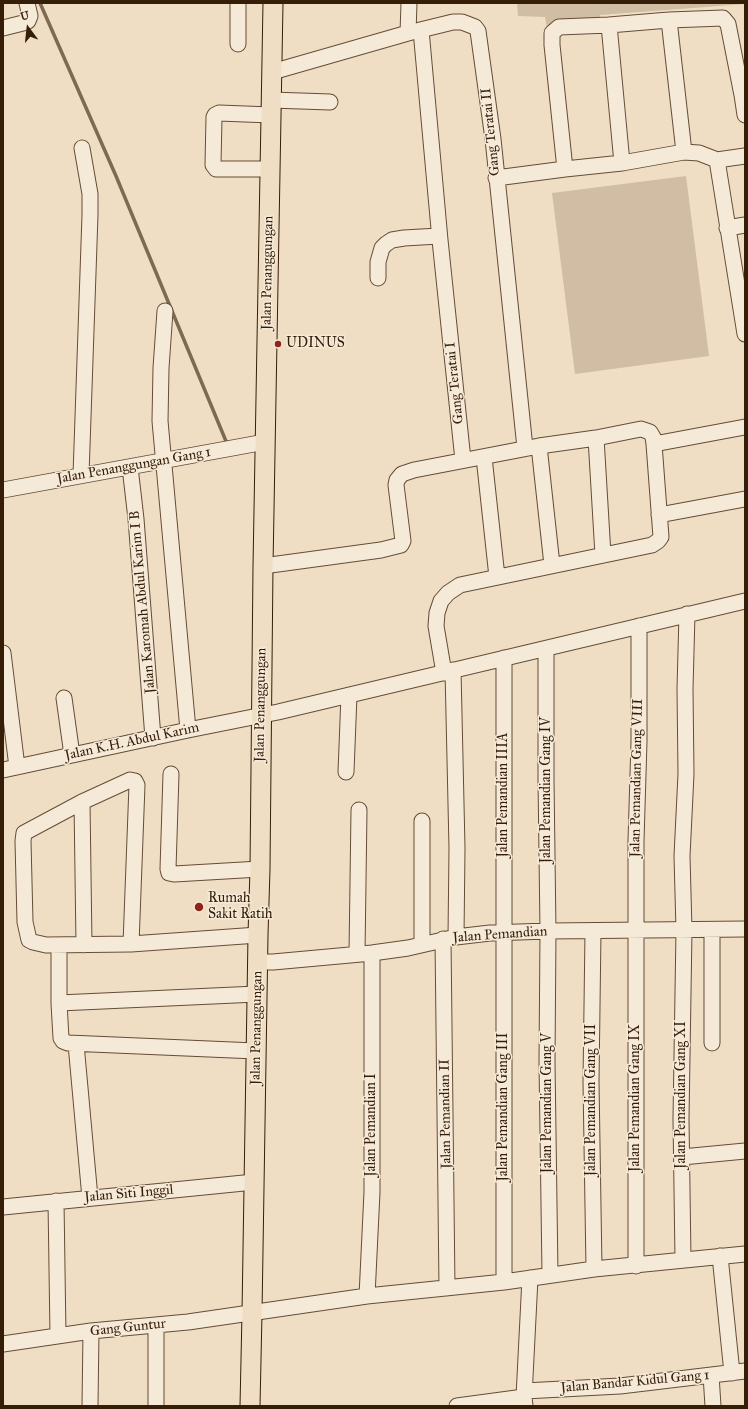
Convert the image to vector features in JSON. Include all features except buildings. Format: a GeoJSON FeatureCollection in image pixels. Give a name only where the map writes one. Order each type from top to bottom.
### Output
{"type":"FeatureCollection","features":[{"type":"Feature","properties":{"kind":"main road","name":"Jalan Penanggungan"},"geometry":{"type":"LineString","coordinates":[[250,1406],[273,3]]}},
{"type":"Feature","properties":{"kind":"street"},"geometry":{"type":"LineString","coordinates":[[3,28],[23,24],[28,21],[30,16],[27,3]]}},
{"type":"Feature","properties":{"kind":"street"},"geometry":{"type":"LineString","coordinates":[[238,3],[238,44]]}},
{"type":"Feature","properties":{"kind":"street","name":"Gang Teratai I"},"geometry":{"type":"LineString","coordinates":[[409,3],[415,32],[463,460]]}},
{"type":"Feature","properties":{"kind":"street"},"geometry":{"type":"LineString","coordinates":[[565,169],[552,45],[552,33],[559,28],[669,20],[721,18],[726,20],[731,38],[745,115]]}},
{"type":"Feature","properties":{"kind":"street"},"geometry":{"type":"LineString","coordinates":[[669,20],[684,152]]}},
{"type":"Feature","properties":{"kind":"street","name":"Gang Teratai II"},"geometry":{"type":"LineString","coordinates":[[272,72],[453,22],[462,22],[476,26],[480,35],[493,139],[496,178],[532,447],[552,565]]}},
{"type":"Feature","properties":{"kind":"street"},"geometry":{"type":"LineString","coordinates":[[609,25],[622,163]]}},
{"type":"Feature","properties":{"kind":"street"},"geometry":{"type":"LineString","coordinates":[[270,169],[216,168],[213,165],[215,115],[219,113],[271,107],[330,102]]}},
{"type":"Feature","properties":{"kind":"street"},"geometry":{"type":"LineString","coordinates":[[82,148],[90,194],[82,475]]}},
{"type":"Feature","properties":{"kind":"street"},"geometry":{"type":"LineString","coordinates":[[496,178],[622,163],[684,152],[699,153],[717,160],[745,156]]}},
{"type":"Feature","properties":{"kind":"street"},"geometry":{"type":"LineString","coordinates":[[717,160],[727,228],[742,292],[745,334]]}},
{"type":"Feature","properties":{"kind":"street"},"geometry":{"type":"LineString","coordinates":[[727,228],[745,225]]}},
{"type":"Feature","properties":{"kind":"street"},"geometry":{"type":"LineString","coordinates":[[378,278],[378,262],[382,248],[386,244],[392,240],[404,238],[439,236]]}},
{"type":"Feature","properties":{"kind":"street"},"geometry":{"type":"LineString","coordinates":[[165,311],[161,368],[160,421],[188,730]]}},
{"type":"Feature","properties":{"kind":"street"},"geometry":{"type":"LineString","coordinates":[[263,566],[381,550],[401,545],[403,541],[396,485],[399,477],[414,470],[532,447],[644,430],[651,434],[654,444],[745,427]]}},
{"type":"Feature","properties":{"kind":"street"},"geometry":{"type":"LineString","coordinates":[[596,438],[603,555]]}},
{"type":"Feature","properties":{"kind":"street","name":"Jalan Penanggungan Gang 1"},"geometry":{"type":"LineString","coordinates":[[3,490],[265,442]]}},
{"type":"Feature","properties":{"kind":"street","name":"Jalan Pemandian II"},"geometry":{"type":"LineString","coordinates":[[447,1288],[450,938],[457,848],[449,671],[436,626],[437,613],[441,600],[448,593],[460,586],[656,543],[661,537],[654,444]]}},
{"type":"Feature","properties":{"kind":"street"},"geometry":{"type":"LineString","coordinates":[[484,457],[497,577]]}},
{"type":"Feature","properties":{"kind":"street","name":"Jalan Karomah Abdul Karim I B"},"geometry":{"type":"LineString","coordinates":[[130,467],[137,526],[153,738]]}},
{"type":"Feature","properties":{"kind":"street"},"geometry":{"type":"LineString","coordinates":[[659,515],[745,499]]}},
{"type":"Feature","properties":{"kind":"street","name":"Jalan K.H. Abdul Karim"},"geometry":{"type":"LineString","coordinates":[[10,768],[261,716],[546,649],[745,600]]}},
{"type":"Feature","properties":{"kind":"street","name":"Jalan Pemandian Gang XI"},"geometry":{"type":"LineString","coordinates":[[683,1260],[682,1156],[684,930],[682,856],[686,774],[685,689],[687,614]]}},
{"type":"Feature","properties":{"kind":"street","name":"Jalan Pemandian Gang VIII"},"geometry":{"type":"LineString","coordinates":[[636,930],[639,626]]}},
{"type":"Feature","properties":{"kind":"street","name":"Jalan Pemandian Gang IV"},"geometry":{"type":"LineString","coordinates":[[546,649],[548,931]]}},
{"type":"Feature","properties":{"kind":"street"},"geometry":{"type":"LineString","coordinates":[[3,653],[10,768]]}},
{"type":"Feature","properties":{"kind":"street","name":"Jalan Pemandian IIIA"},"geometry":{"type":"LineString","coordinates":[[504,658],[504,932]]}},
{"type":"Feature","properties":{"kind":"street"},"geometry":{"type":"LineString","coordinates":[[346,772],[349,695]]}},
{"type":"Feature","properties":{"kind":"street"},"geometry":{"type":"LineString","coordinates":[[64,698],[72,755]]}},
{"type":"Feature","properties":{"kind":"street"},"geometry":{"type":"LineString","coordinates":[[171,774],[169,873],[174,874],[260,869]]}},
{"type":"Feature","properties":{"kind":"street"},"geometry":{"type":"LineString","coordinates":[[131,944],[137,785],[135,781],[130,780],[82,802],[27,831],[23,836],[27,937],[33,942],[46,945],[84,945],[131,944],[258,935]]}},
{"type":"Feature","properties":{"kind":"street"},"geometry":{"type":"LineString","coordinates":[[82,802],[84,945]]}},
{"type":"Feature","properties":{"kind":"street"},"geometry":{"type":"LineString","coordinates":[[357,954],[359,810]]}},
{"type":"Feature","properties":{"kind":"street"},"geometry":{"type":"LineString","coordinates":[[422,821],[422,944]]}},
{"type":"Feature","properties":{"kind":"street","name":"Jalan Pemandian"},"geometry":{"type":"LineString","coordinates":[[258,962],[372,953],[450,938],[504,932],[745,929]]}},
{"type":"Feature","properties":{"kind":"street","name":"Jalan Pemandian Gang IX"},"geometry":{"type":"LineString","coordinates":[[636,930],[636,1266]]}},
{"type":"Feature","properties":{"kind":"street"},"geometry":{"type":"LineString","coordinates":[[712,930],[712,1043]]}},
{"type":"Feature","properties":{"kind":"street","name":"Jalan Pemandian Gang V"},"geometry":{"type":"LineString","coordinates":[[548,931],[547,1062],[550,1275]]}},
{"type":"Feature","properties":{"kind":"street","name":"Jalan Pemandian Gang VII"},"geometry":{"type":"LineString","coordinates":[[593,931],[590,1082],[594,1270]]}},
{"type":"Feature","properties":{"kind":"street","name":"Jalan Pemandian Gang III"},"geometry":{"type":"LineString","coordinates":[[504,932],[504,1282]]}},
{"type":"Feature","properties":{"kind":"street"},"geometry":{"type":"LineString","coordinates":[[59,945],[59,1004],[61,1038],[63,1041],[76,1044],[256,1051]]}},
{"type":"Feature","properties":{"kind":"street","name":"Jalan Pemandian I"},"geometry":{"type":"LineString","coordinates":[[367,1296],[372,1192],[372,953]]}},
{"type":"Feature","properties":{"kind":"street"},"geometry":{"type":"LineString","coordinates":[[59,1004],[257,994]]}},
{"type":"Feature","properties":{"kind":"street"},"geometry":{"type":"LineString","coordinates":[[76,1044],[90,1198]]}},
{"type":"Feature","properties":{"kind":"street"},"geometry":{"type":"LineString","coordinates":[[682,1156],[745,1151]]}},
{"type":"Feature","properties":{"kind":"street","name":"Jalan Siti Inggil"},"geometry":{"type":"LineString","coordinates":[[3,1207],[254,1182]]}},
{"type":"Feature","properties":{"kind":"street"},"geometry":{"type":"LineString","coordinates":[[56,1201],[58,1336]]}},
{"type":"Feature","properties":{"kind":"street","name":"Gang Guntur"},"geometry":{"type":"LineString","coordinates":[[3,1344],[91,1331],[156,1325],[252,1313],[367,1296],[504,1282],[550,1275],[745,1254]]}},
{"type":"Feature","properties":{"kind":"street"},"geometry":{"type":"LineString","coordinates":[[720,1256],[738,1372]]}},
{"type":"Feature","properties":{"kind":"street"},"geometry":{"type":"LineString","coordinates":[[524,1398],[530,1278]]}},
{"type":"Feature","properties":{"kind":"street"},"geometry":{"type":"LineString","coordinates":[[156,1325],[156,1406]]}},
{"type":"Feature","properties":{"kind":"street"},"geometry":{"type":"LineString","coordinates":[[90,1406],[91,1331]]}},
{"type":"Feature","properties":{"kind":"street","name":"Jalan Bandar Kidul Gang 1"},"geometry":{"type":"LineString","coordinates":[[457,1406],[738,1372]]}},
{"type":"Feature","properties":{"kind":"street"},"geometry":{"type":"LineString","coordinates":[[711,1375],[713,1406]]}},
{"type":"Feature","properties":{"kind":"shaded area"},"geometry":{"type":"Polygon","coordinates":[[[517,3],[745,4],[600,15],[599,29],[548,33],[545,17],[518,16],[517,3]]]}},
{"type":"Feature","properties":{"kind":"shaded area"},"geometry":{"type":"Polygon","coordinates":[[[686,176],[709,356],[575,374],[552,193],[686,176]]]}},
{"type":"Feature","properties":{"kind":"waterway"},"geometry":{"type":"LineString","coordinates":[[40,3],[116,176],[228,446]]}},
{"type":"Feature","properties":{"kind":"place","name":"UDINUS"},"geometry":{"type":"Point","coordinates":[278,344]}},
{"type":"Feature","properties":{"kind":"place","name":"Rumah Sakit Ratih"},"geometry":{"type":"Point","coordinates":[199,907]}}]}
